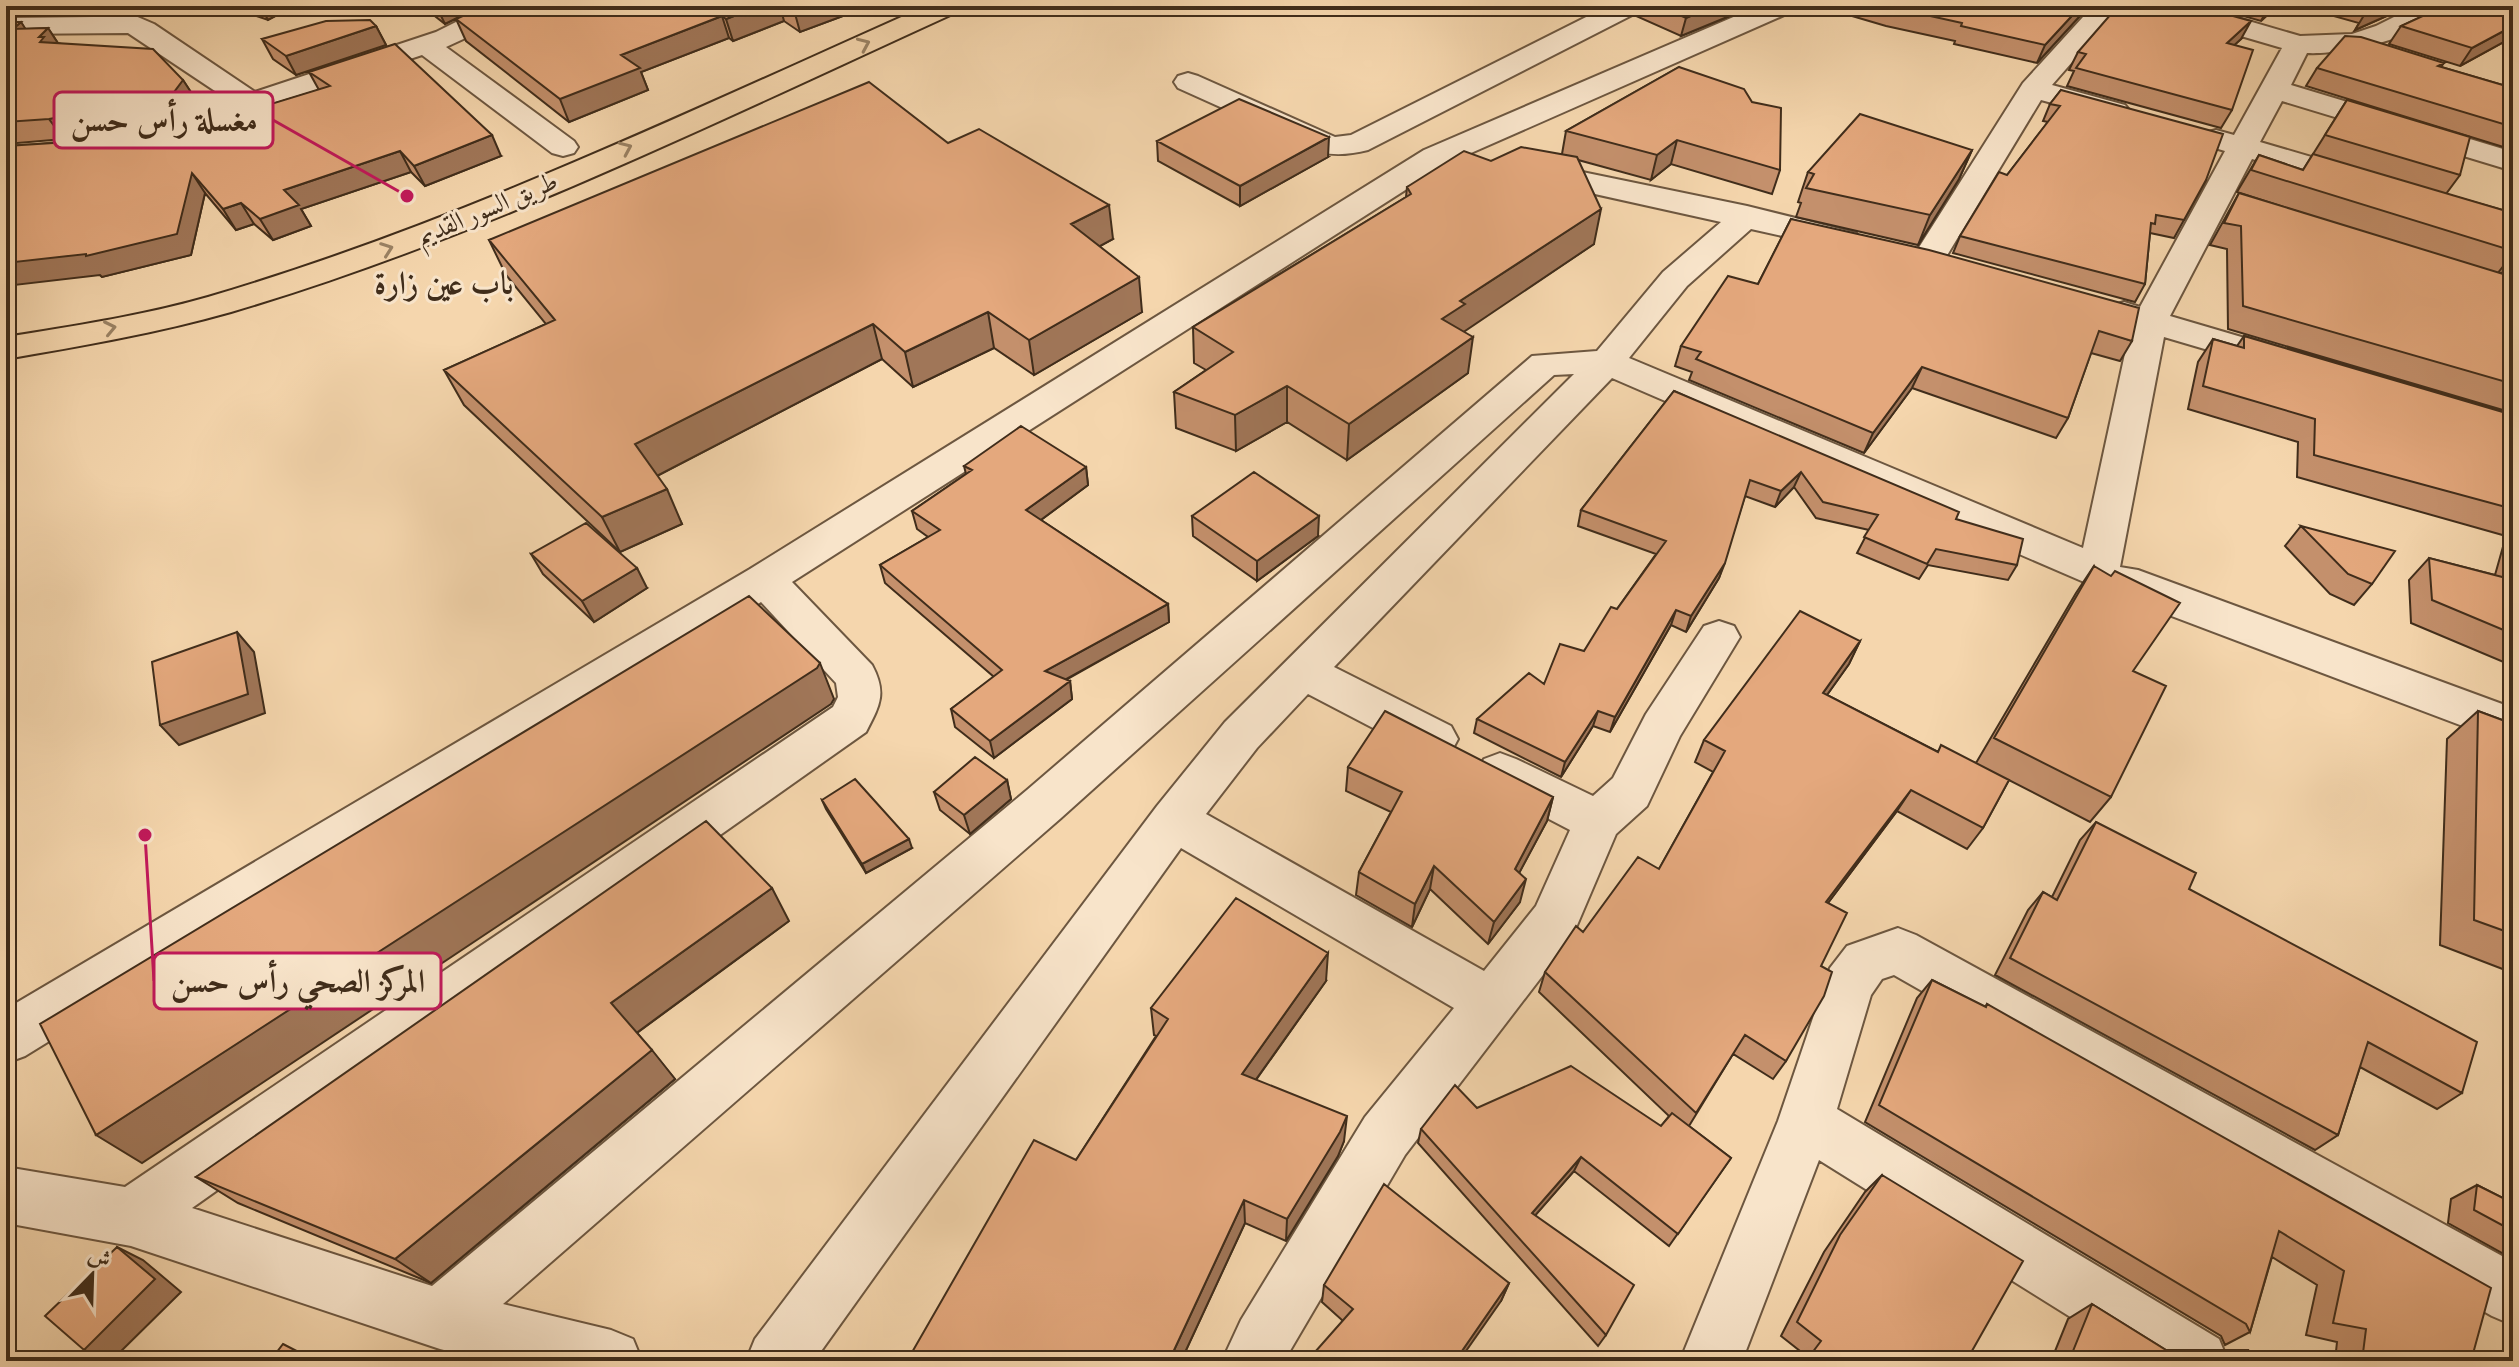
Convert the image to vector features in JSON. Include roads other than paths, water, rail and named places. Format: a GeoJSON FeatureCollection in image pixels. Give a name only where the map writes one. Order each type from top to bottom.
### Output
{"type":"FeatureCollection","features":[{"type":"Feature","properties":{"kind":"main road","name":"طريق السور القديم"},"geometry":{"type":"LineString","coordinates":[[6,348],[221,275],[345,239],[882,6]]}},
{"type":"Feature","properties":{"kind":"main road","name":"طريق السور القديم"},"geometry":{"type":"LineString","coordinates":[[6,321],[71,324],[216,305],[347,263],[454,225],[948,6]]}},
{"type":"Feature","properties":{"kind":"street"},"geometry":{"type":"LineString","coordinates":[[90,6],[132,25],[250,101]]}},
{"type":"Feature","properties":{"kind":"street"},"geometry":{"type":"LineString","coordinates":[[6,156],[58,154],[111,146],[166,132],[250,101],[426,45],[506,6]]}},
{"type":"Feature","properties":{"kind":"street"},"geometry":{"type":"LineString","coordinates":[[1188,82],[1331,146],[1357,144],[1629,6]]}},
{"type":"Feature","properties":{"kind":"street"},"geometry":{"type":"LineString","coordinates":[[6,1038],[765,580],[1435,157],[1782,6]]}},
{"type":"Feature","properties":{"kind":"street"},"geometry":{"type":"LineString","coordinates":[[1435,157],[1497,165],[1747,216],[1913,256],[2033,89],[2108,6]]}},
{"type":"Feature","properties":{"kind":"street"},"geometry":{"type":"LineString","coordinates":[[2168,6],[2298,44],[2322,47],[2354,44],[2435,6]]}},
{"type":"Feature","properties":{"kind":"street"},"geometry":{"type":"LineString","coordinates":[[6,26],[132,25]]}},
{"type":"Feature","properties":{"kind":"street"},"geometry":{"type":"LineString","coordinates":[[2099,571],[2150,320],[2230,204],[2243,147],[2298,44]]}},
{"type":"Feature","properties":{"kind":"street"},"geometry":{"type":"LineString","coordinates":[[2354,44],[2398,58]]}},
{"type":"Feature","properties":{"kind":"street"},"geometry":{"type":"LineString","coordinates":[[426,45],[563,147]]}},
{"type":"Feature","properties":{"kind":"street"},"geometry":{"type":"LineString","coordinates":[[2033,89],[2138,118]]}},
{"type":"Feature","properties":{"kind":"street"},"geometry":{"type":"LineString","coordinates":[[2274,89],[2513,162]]}},
{"type":"Feature","properties":{"kind":"street"},"geometry":{"type":"LineString","coordinates":[[2183,130],[2393,192]]}},
{"type":"Feature","properties":{"kind":"street"},"geometry":{"type":"LineString","coordinates":[[777,1361],[1174,820],[1241,735],[1607,362],[1675,279],[1747,216]]}},
{"type":"Feature","properties":{"kind":"street"},"geometry":{"type":"LineString","coordinates":[[2091,304],[2311,369]]}},
{"type":"Feature","properties":{"kind":"street"},"geometry":{"type":"LineString","coordinates":[[440,1319],[1044,804],[1545,364],[1607,362],[2099,571],[2513,727]]}},
{"type":"Feature","properties":{"kind":"street"},"geometry":{"type":"LineString","coordinates":[[131,1217],[850,719],[860,697],[857,677],[765,580]]}},
{"type":"Feature","properties":{"kind":"street"},"geometry":{"type":"LineString","coordinates":[[1253,1361],[1385,1136],[1554,921],[1598,821],[1630,792],[1662,727],[1719,637]]}},
{"type":"Feature","properties":{"kind":"street"},"geometry":{"type":"LineString","coordinates":[[1302,671],[1598,821]]}},
{"type":"Feature","properties":{"kind":"street"},"geometry":{"type":"LineString","coordinates":[[1174,820],[1491,1002]]}},
{"type":"Feature","properties":{"kind":"street"},"geometry":{"type":"LineString","coordinates":[[1711,1361],[1806,1121],[1848,985],[1865,962],[1898,951],[2513,1295]]}},
{"type":"Feature","properties":{"kind":"street"},"geometry":{"type":"LineString","coordinates":[[1806,1121],[2197,1361]]}},
{"type":"Feature","properties":{"kind":"street"},"geometry":{"type":"LineString","coordinates":[[6,1195],[131,1217],[440,1319],[611,1361]]}},
{"type":"Feature","properties":{"kind":"place","name":"مغسلة رأس حسن"},"geometry":{"type":"Point","coordinates":[407,196]}},
{"type":"Feature","properties":{"kind":"place","name":"المركز الصحي رأس حسن"},"geometry":{"type":"Point","coordinates":[145,835]}},
{"type":"Feature","properties":{"kind":"district","name":"باب عين زارة"},"geometry":{"type":"Point","coordinates":[444,283]}}]}
